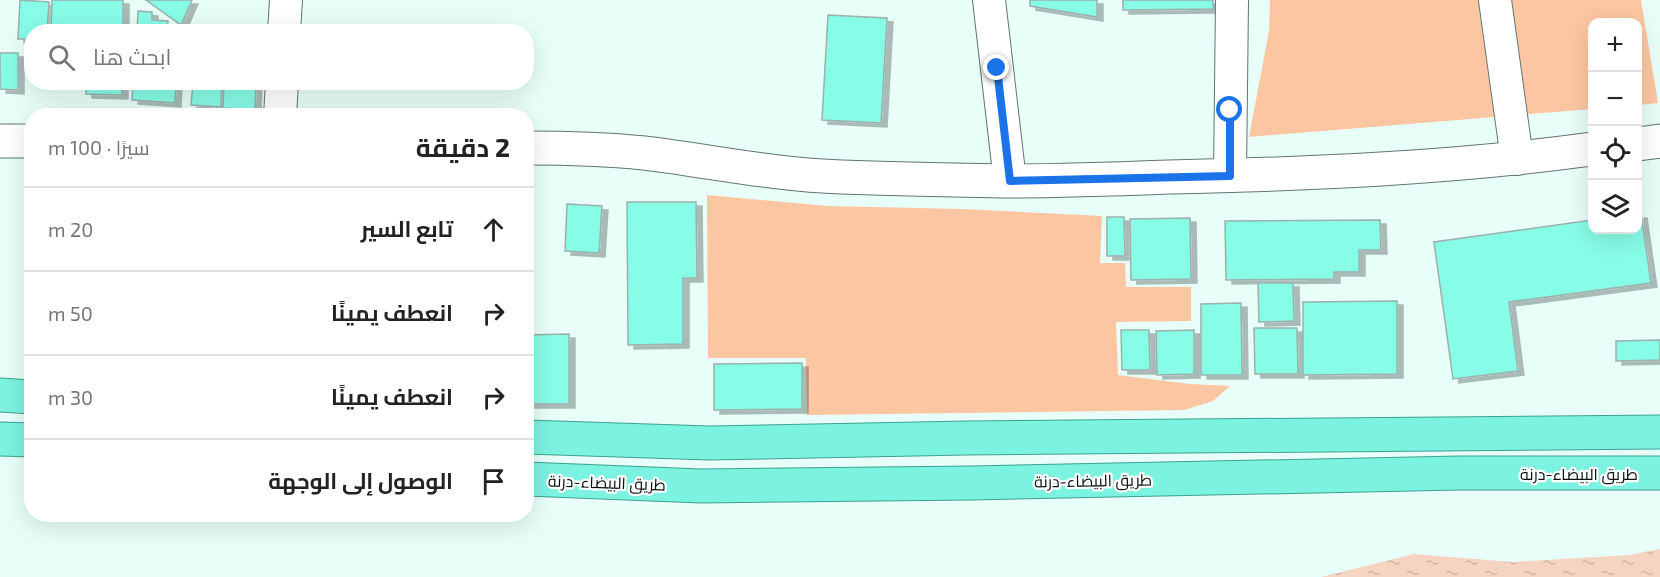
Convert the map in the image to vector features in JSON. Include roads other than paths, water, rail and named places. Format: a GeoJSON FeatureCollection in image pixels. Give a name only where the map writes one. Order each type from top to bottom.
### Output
{"type":"FeatureCollection","features":[{"type":"Feature","properties":{"kind":"highway"},"geometry":{"type":"LineString","coordinates":[[0,395],[24,396]]}},
{"type":"Feature","properties":{"kind":"highway"},"geometry":{"type":"LineString","coordinates":[[534,437],[710,442],[1660,432]]}},
{"type":"Feature","properties":{"kind":"highway"},"geometry":{"type":"LineString","coordinates":[[0,439],[24,440]]}},
{"type":"Feature","properties":{"kind":"highway","name":"طريق البيضاء-درنة"},"geometry":{"type":"LineString","coordinates":[[534,479],[701,486],[1447,473],[1660,473]]}},
{"type":"Feature","properties":{"kind":"street"},"geometry":{"type":"LineString","coordinates":[[284,24],[286,0]]}},
{"type":"Feature","properties":{"kind":"street"},"geometry":{"type":"LineString","coordinates":[[989,0],[1010,181]]}},
{"type":"Feature","properties":{"kind":"street"},"geometry":{"type":"LineString","coordinates":[[1230,176],[1232,0]]}},
{"type":"Feature","properties":{"kind":"street"},"geometry":{"type":"LineString","coordinates":[[1495,0],[1517,159]]}},
{"type":"Feature","properties":{"kind":"street"},"geometry":{"type":"LineString","coordinates":[[280,108],[282,90]]}},
{"type":"Feature","properties":{"kind":"street"},"geometry":{"type":"LineString","coordinates":[[0,141],[24,141]]}},
{"type":"Feature","properties":{"kind":"street"},"geometry":{"type":"LineString","coordinates":[[1642,143],[1660,141]]}},
{"type":"Feature","properties":{"kind":"street"},"geometry":{"type":"LineString","coordinates":[[534,148],[645,153],[795,174],[1010,181],[1380,170],[1588,151]]}},
{"type":"Feature","properties":{"kind":"water"},"geometry":{"type":"Polygon","coordinates":[[[1660,549],[1660,577],[1321,577],[1414,554],[1513,562],[1629,555],[1660,549]]]}}]}
